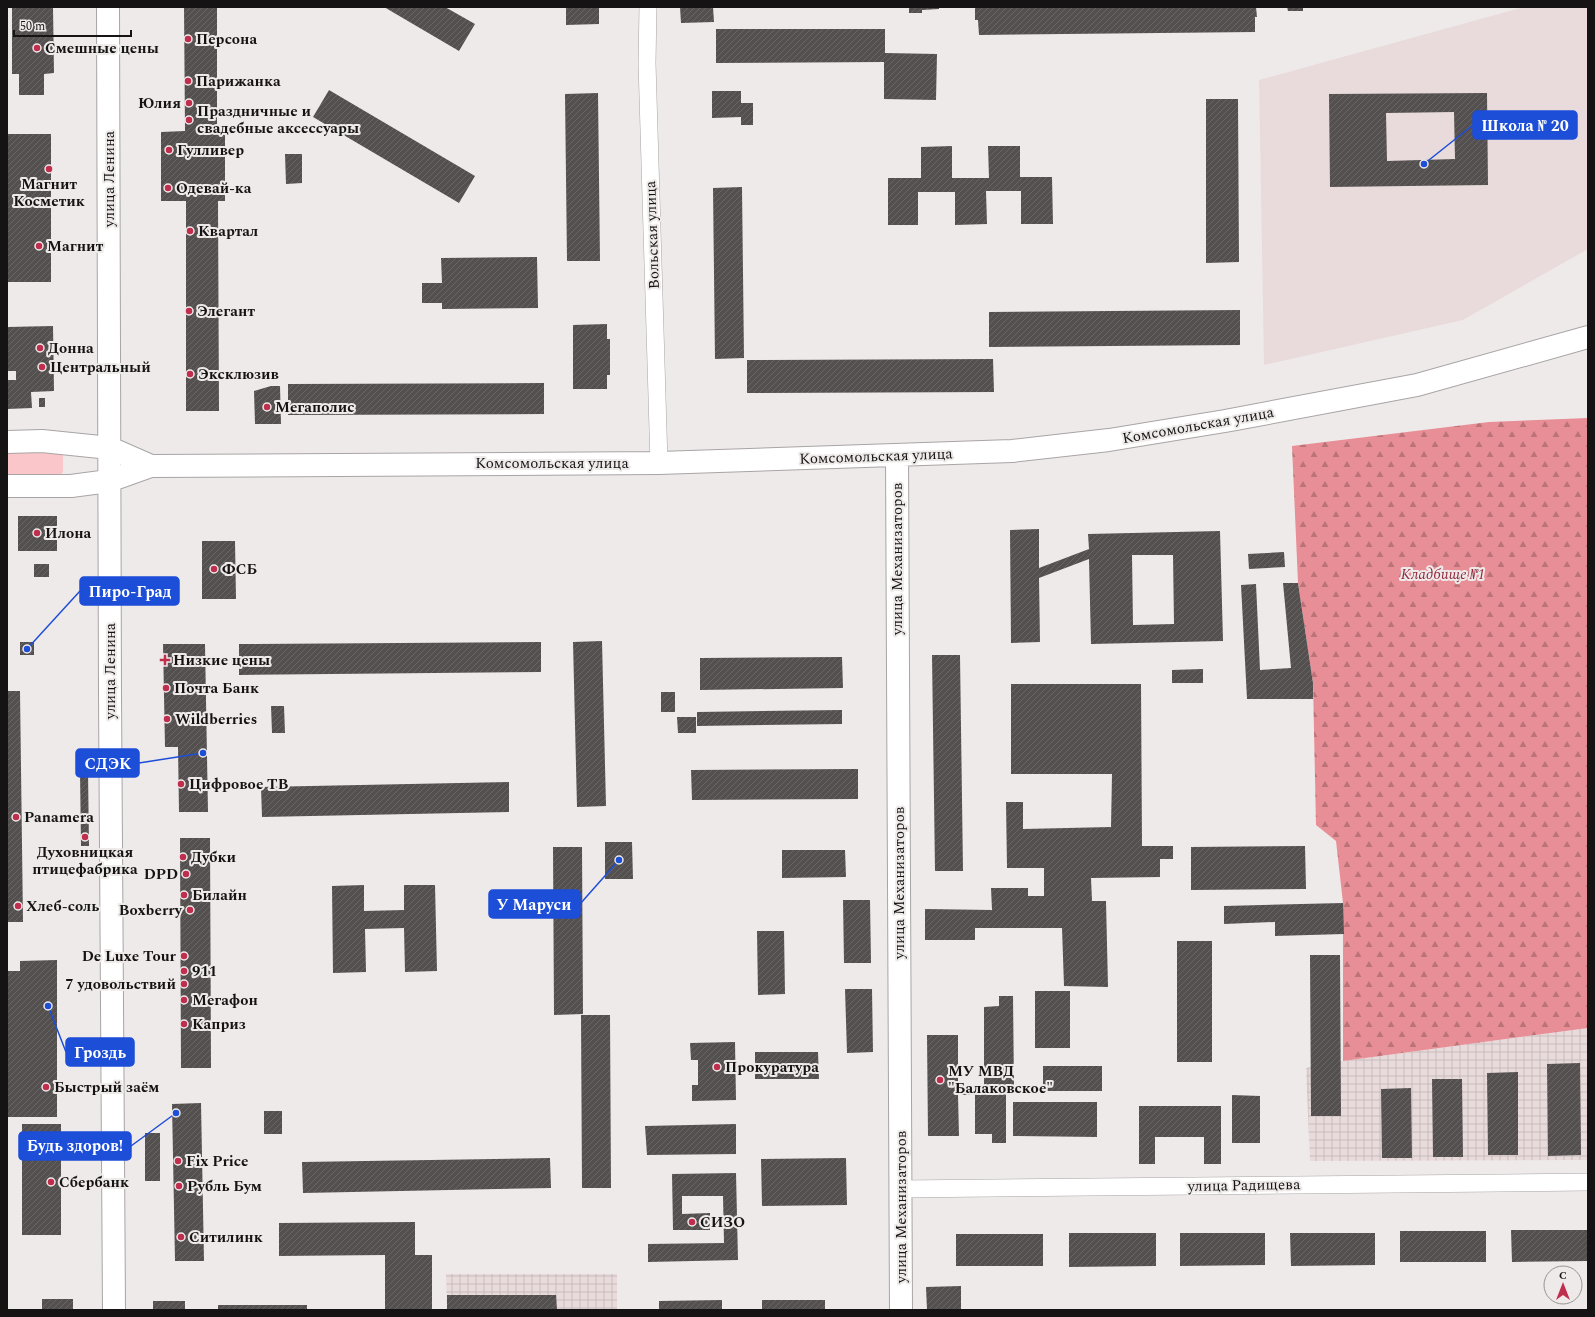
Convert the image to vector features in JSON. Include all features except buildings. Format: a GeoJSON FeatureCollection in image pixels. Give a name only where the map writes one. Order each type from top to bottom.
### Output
{"type":"FeatureCollection","features":[{"type":"Feature","properties":{"kind":"main road","name":"улица Ленина"},"geometry":{"type":"LineString","coordinates":[[108,7],[114,1310]]}},
{"type":"Feature","properties":{"kind":"main road","name":"Комсомольская улица"},"geometry":{"type":"LineString","coordinates":[[7,486],[71,486],[109,480],[151,466],[659,463],[1012,451],[1109,440],[1225,421],[1417,385],[1588,337]]}},
{"type":"Feature","properties":{"kind":"main road","name":"Комсомольская улица"},"geometry":{"type":"LineString","coordinates":[[7,442],[49,442],[110,448],[151,466]]}},
{"type":"Feature","properties":{"kind":"main road","name":"улица Механизаторов"},"geometry":{"type":"LineString","coordinates":[[897,455],[901,1310]]}},
{"type":"Feature","properties":{"kind":"street","name":"Вольская улица"},"geometry":{"type":"LineString","coordinates":[[648,7],[647,63],[659,463]]}},
{"type":"Feature","properties":{"kind":"street","name":"улица Радищева"},"geometry":{"type":"LineString","coordinates":[[901,1189],[1588,1182]]}},
{"type":"Feature","properties":{"kind":"shaded area"},"geometry":{"type":"Polygon","coordinates":[[[1524,7],[1588,7],[1588,249],[1463,320],[1264,365],[1259,80],[1524,7]]]}},
{"type":"Feature","properties":{"kind":"shaded area"},"geometry":{"type":"Polygon","coordinates":[[[7,450],[63,453],[63,472],[59,477],[7,477],[7,450]]]}},
{"type":"Feature","properties":{"kind":"shaded area"},"geometry":{"type":"Polygon","coordinates":[[[1588,1028],[1588,1160],[1310,1161],[1306,1068],[1343,1061],[1588,1028]]]}},
{"type":"Feature","properties":{"kind":"shaded area"},"geometry":{"type":"Polygon","coordinates":[[[446,1274],[617,1274],[617,1310],[447,1310],[446,1274]]]}},
{"type":"Feature","properties":{"kind":"green space","name":"Кладбище №1"},"geometry":{"type":"Polygon","coordinates":[[[1588,418],[1588,1028],[1343,1061],[1343,903],[1336,841],[1316,825],[1313,683],[1298,583],[1292,446],[1489,422],[1588,418]]]}},
{"type":"Feature","properties":{"kind":"place","name":"Персона"},"geometry":{"type":"Point","coordinates":[188,39]}},
{"type":"Feature","properties":{"kind":"place","name":"Смешные цены"},"geometry":{"type":"Point","coordinates":[37,48]}},
{"type":"Feature","properties":{"kind":"place","name":"Парижанка"},"geometry":{"type":"Point","coordinates":[188,81]}},
{"type":"Feature","properties":{"kind":"place","name":"Юлия"},"geometry":{"type":"Point","coordinates":[189,103]}},
{"type":"Feature","properties":{"kind":"place","name":"Праздничные и свадебные аксессуары"},"geometry":{"type":"Point","coordinates":[189,120]}},
{"type":"Feature","properties":{"kind":"place","name":"Гулливер"},"geometry":{"type":"Point","coordinates":[169,150]}},
{"type":"Feature","properties":{"kind":"place","name":"Школа № 20"},"geometry":{"type":"Point","coordinates":[1424,164]}},
{"type":"Feature","properties":{"kind":"place","name":"Магнит Косметик"},"geometry":{"type":"Point","coordinates":[49,169]}},
{"type":"Feature","properties":{"kind":"place","name":"Одевай-ка"},"geometry":{"type":"Point","coordinates":[168,188]}},
{"type":"Feature","properties":{"kind":"place","name":"Квартал"},"geometry":{"type":"Point","coordinates":[190,231]}},
{"type":"Feature","properties":{"kind":"place","name":"Магнит"},"geometry":{"type":"Point","coordinates":[39,246]}},
{"type":"Feature","properties":{"kind":"place","name":"Элегант"},"geometry":{"type":"Point","coordinates":[189,311]}},
{"type":"Feature","properties":{"kind":"place","name":"Донна"},"geometry":{"type":"Point","coordinates":[40,348]}},
{"type":"Feature","properties":{"kind":"place","name":"Центральный"},"geometry":{"type":"Point","coordinates":[42,367]}},
{"type":"Feature","properties":{"kind":"place","name":"Эксклюзив"},"geometry":{"type":"Point","coordinates":[190,374]}},
{"type":"Feature","properties":{"kind":"place","name":"Мегаполис"},"geometry":{"type":"Point","coordinates":[267,407]}},
{"type":"Feature","properties":{"kind":"place","name":"Илона"},"geometry":{"type":"Point","coordinates":[37,533]}},
{"type":"Feature","properties":{"kind":"place","name":"ФСБ"},"geometry":{"type":"Point","coordinates":[214,569]}},
{"type":"Feature","properties":{"kind":"place","name":"Пиро-Град"},"geometry":{"type":"Point","coordinates":[27,649]}},
{"type":"Feature","properties":{"kind":"place","name":"Низкие цены"},"geometry":{"type":"Point","coordinates":[165,660]}},
{"type":"Feature","properties":{"kind":"place","name":"Почта Банк"},"geometry":{"type":"Point","coordinates":[166,688]}},
{"type":"Feature","properties":{"kind":"place","name":"Wildberries"},"geometry":{"type":"Point","coordinates":[167,719]}},
{"type":"Feature","properties":{"kind":"place","name":"СДЭК"},"geometry":{"type":"Point","coordinates":[203,753]}},
{"type":"Feature","properties":{"kind":"place","name":"Цифровое ТВ"},"geometry":{"type":"Point","coordinates":[181,784]}},
{"type":"Feature","properties":{"kind":"place","name":"Panamera"},"geometry":{"type":"Point","coordinates":[16,817]}},
{"type":"Feature","properties":{"kind":"place","name":"Духовницкая птицефабрика"},"geometry":{"type":"Point","coordinates":[85,837]}},
{"type":"Feature","properties":{"kind":"place","name":"Дубки"},"geometry":{"type":"Point","coordinates":[183,857]}},
{"type":"Feature","properties":{"kind":"place","name":"У Маруси"},"geometry":{"type":"Point","coordinates":[619,860]}},
{"type":"Feature","properties":{"kind":"place","name":"DPD"},"geometry":{"type":"Point","coordinates":[186,874]}},
{"type":"Feature","properties":{"kind":"place","name":"Билайн"},"geometry":{"type":"Point","coordinates":[184,895]}},
{"type":"Feature","properties":{"kind":"place","name":"Хлеб-соль"},"geometry":{"type":"Point","coordinates":[18,906]}},
{"type":"Feature","properties":{"kind":"place","name":"Boxberry"},"geometry":{"type":"Point","coordinates":[190,910]}},
{"type":"Feature","properties":{"kind":"place","name":"De Luxe Tour"},"geometry":{"type":"Point","coordinates":[184,956]}},
{"type":"Feature","properties":{"kind":"place","name":"911"},"geometry":{"type":"Point","coordinates":[184,971]}},
{"type":"Feature","properties":{"kind":"place","name":"7 удовольствий"},"geometry":{"type":"Point","coordinates":[184,984]}},
{"type":"Feature","properties":{"kind":"place","name":"Мегафон"},"geometry":{"type":"Point","coordinates":[184,1000]}},
{"type":"Feature","properties":{"kind":"place","name":"Гроздь"},"geometry":{"type":"Point","coordinates":[48,1006]}},
{"type":"Feature","properties":{"kind":"place","name":"Каприз"},"geometry":{"type":"Point","coordinates":[184,1024]}},
{"type":"Feature","properties":{"kind":"place","name":"Прокуратура"},"geometry":{"type":"Point","coordinates":[717,1067]}},
{"type":"Feature","properties":{"kind":"place","name":"МУ МВД \"Балаковское\""},"geometry":{"type":"Point","coordinates":[940,1080]}},
{"type":"Feature","properties":{"kind":"place","name":"Быстрый заём"},"geometry":{"type":"Point","coordinates":[46,1087]}},
{"type":"Feature","properties":{"kind":"place","name":"Будь здоров!"},"geometry":{"type":"Point","coordinates":[176,1113]}},
{"type":"Feature","properties":{"kind":"place","name":"Fix Price"},"geometry":{"type":"Point","coordinates":[178,1161]}},
{"type":"Feature","properties":{"kind":"place","name":"Сбербанк"},"geometry":{"type":"Point","coordinates":[51,1182]}},
{"type":"Feature","properties":{"kind":"place","name":"Рубль Бум"},"geometry":{"type":"Point","coordinates":[179,1186]}},
{"type":"Feature","properties":{"kind":"place","name":"СИЗО"},"geometry":{"type":"Point","coordinates":[692,1222]}},
{"type":"Feature","properties":{"kind":"place","name":"Ситилинк"},"geometry":{"type":"Point","coordinates":[181,1237]}}]}
